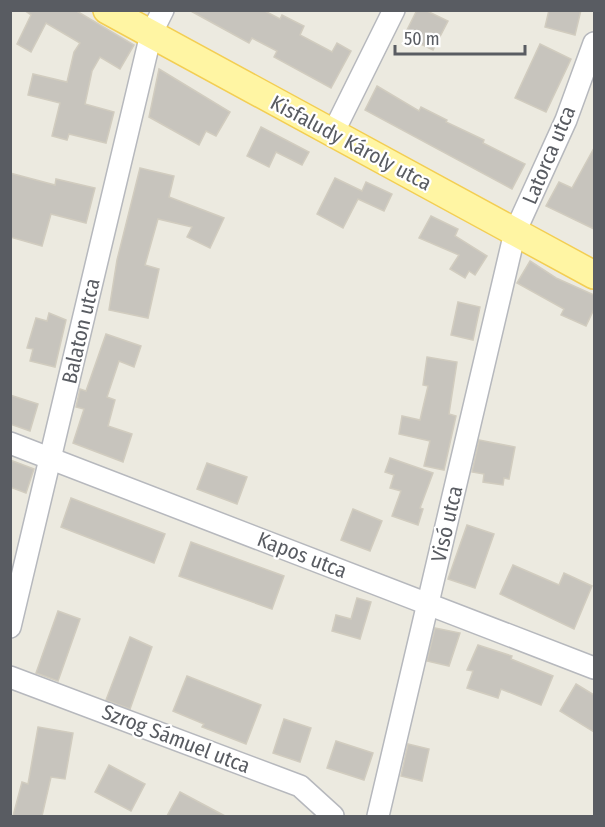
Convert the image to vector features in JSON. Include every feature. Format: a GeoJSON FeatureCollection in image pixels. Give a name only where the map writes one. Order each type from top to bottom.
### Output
{"type":"FeatureCollection","features":[{"type":"Feature","properties":{"kind":"main road","name":"Kisfaludy Károly utca"},"geometry":{"type":"LineString","coordinates":[[107,10],[594,275]]}},
{"type":"Feature","properties":{"kind":"street","name":"Balaton utca"},"geometry":{"type":"LineString","coordinates":[[10,627],[151,34],[163,10]]}},
{"type":"Feature","properties":{"kind":"street"},"geometry":{"type":"LineString","coordinates":[[333,133],[394,10]]}},
{"type":"Feature","properties":{"kind":"street","name":"Latorca utca"},"geometry":{"type":"LineString","coordinates":[[515,232],[566,120],[594,43]]}},
{"type":"Feature","properties":{"kind":"street","name":"Visó utca"},"geometry":{"type":"LineString","coordinates":[[378,816],[515,232]]}},
{"type":"Feature","properties":{"kind":"street","name":"Kapos utca"},"geometry":{"type":"LineString","coordinates":[[10,443],[594,668]]}},
{"type":"Feature","properties":{"kind":"street","name":"Szrog Sámuel utca"},"geometry":{"type":"LineString","coordinates":[[10,677],[300,786],[333,816]]}},
{"type":"Feature","properties":{"kind":"building"},"geometry":{"type":"Polygon","coordinates":[[[24,10],[75,10],[134,45],[120,69],[100,57],[92,71],[85,104],[114,112],[106,143],[69,134],[67,140],[52,136],[60,103],[28,95],[33,74],[67,82],[74,52],[80,43],[46,23],[31,52],[17,44],[31,15],[24,10]]]}},
{"type":"Feature","properties":{"kind":"building"},"geometry":{"type":"Polygon","coordinates":[[[189,10],[263,10],[280,19],[282,15],[304,26],[300,35],[332,52],[337,43],[351,51],[331,88],[274,57],[277,51],[252,38],[249,43],[189,10]]]}},
{"type":"Feature","properties":{"kind":"building"},"geometry":{"type":"Polygon","coordinates":[[[417,10],[425,10],[448,21],[433,50],[404,36],[417,10]]]}},
{"type":"Feature","properties":{"kind":"building"},"geometry":{"type":"Polygon","coordinates":[[[549,10],[581,10],[575,35],[545,27],[549,10]]]}},
{"type":"Feature","properties":{"kind":"building"},"geometry":{"type":"Polygon","coordinates":[[[540,44],[571,59],[546,112],[515,98],[540,44]]]}},
{"type":"Feature","properties":{"kind":"building"},"geometry":{"type":"Polygon","coordinates":[[[159,69],[230,112],[216,136],[206,131],[199,145],[149,117],[159,69]]]}},
{"type":"Feature","properties":{"kind":"building"},"geometry":{"type":"Polygon","coordinates":[[[377,86],[419,111],[421,107],[447,120],[446,122],[484,140],[483,143],[525,164],[512,189],[365,110],[377,86]]]}},
{"type":"Feature","properties":{"kind":"building"},"geometry":{"type":"Polygon","coordinates":[[[261,127],[309,152],[302,165],[276,152],[269,167],[247,156],[261,127]]]}},
{"type":"Feature","properties":{"kind":"building"},"geometry":{"type":"Polygon","coordinates":[[[594,148],[594,229],[546,206],[559,182],[572,188],[594,148]]]}},
{"type":"Feature","properties":{"kind":"building"},"geometry":{"type":"Polygon","coordinates":[[[140,168],[174,176],[169,197],[224,218],[210,248],[187,237],[192,227],[158,219],[145,265],[159,269],[148,318],[109,310],[117,260],[140,168]]]}},
{"type":"Feature","properties":{"kind":"building"},"geometry":{"type":"Polygon","coordinates":[[[10,173],[55,185],[56,179],[95,188],[86,223],[51,214],[42,246],[10,237],[10,173]]]}},
{"type":"Feature","properties":{"kind":"building"},"geometry":{"type":"Polygon","coordinates":[[[335,178],[362,191],[366,182],[392,194],[384,211],[358,199],[343,228],[317,214],[335,178]]]}},
{"type":"Feature","properties":{"kind":"building"},"geometry":{"type":"Polygon","coordinates":[[[431,216],[458,229],[455,236],[487,256],[475,275],[469,271],[465,278],[450,269],[459,255],[419,238],[431,216]]]}},
{"type":"Feature","properties":{"kind":"building"},"geometry":{"type":"Polygon","coordinates":[[[530,261],[556,278],[594,295],[594,309],[586,326],[561,315],[564,309],[517,283],[530,261]]]}},
{"type":"Feature","properties":{"kind":"building"},"geometry":{"type":"Polygon","coordinates":[[[458,302],[480,307],[473,340],[451,335],[458,302]]]}},
{"type":"Feature","properties":{"kind":"building"},"geometry":{"type":"Polygon","coordinates":[[[49,313],[66,320],[55,367],[30,361],[33,349],[27,348],[36,318],[47,321],[49,313]]]}},
{"type":"Feature","properties":{"kind":"building"},"geometry":{"type":"Polygon","coordinates":[[[106,334],[141,346],[134,367],[119,361],[107,397],[115,400],[108,426],[132,434],[123,462],[73,443],[84,409],[76,407],[80,389],[86,391],[106,334]]]}},
{"type":"Feature","properties":{"kind":"building"},"geometry":{"type":"Polygon","coordinates":[[[427,357],[457,362],[449,414],[456,416],[444,470],[424,466],[430,441],[399,434],[402,416],[420,420],[428,386],[423,385],[427,357]]]}},
{"type":"Feature","properties":{"kind":"building"},"geometry":{"type":"Polygon","coordinates":[[[10,395],[38,404],[30,431],[10,424],[10,395]]]}},
{"type":"Feature","properties":{"kind":"building"},"geometry":{"type":"Polygon","coordinates":[[[479,440],[515,447],[509,479],[504,478],[503,485],[483,482],[484,474],[472,472],[479,440]]]}},
{"type":"Feature","properties":{"kind":"building"},"geometry":{"type":"Polygon","coordinates":[[[390,458],[433,473],[420,508],[423,509],[418,525],[392,516],[401,491],[390,488],[394,475],[385,472],[390,458]]]}},
{"type":"Feature","properties":{"kind":"building"},"geometry":{"type":"Polygon","coordinates":[[[10,460],[34,469],[26,493],[10,487],[10,460]]]}},
{"type":"Feature","properties":{"kind":"building"},"geometry":{"type":"Polygon","coordinates":[[[207,463],[247,477],[237,504],[197,489],[207,463]]]}},
{"type":"Feature","properties":{"kind":"building"},"geometry":{"type":"Polygon","coordinates":[[[71,498],[165,534],[154,563],[61,527],[71,498]]]}},
{"type":"Feature","properties":{"kind":"building"},"geometry":{"type":"Polygon","coordinates":[[[353,509],[382,521],[370,551],[341,540],[353,509]]]}},
{"type":"Feature","properties":{"kind":"building"},"geometry":{"type":"Polygon","coordinates":[[[467,525],[494,534],[475,588],[448,579],[467,525]]]}},
{"type":"Feature","properties":{"kind":"building"},"geometry":{"type":"Polygon","coordinates":[[[191,542],[284,576],[272,609],[179,576],[191,542]]]}},
{"type":"Feature","properties":{"kind":"building"},"geometry":{"type":"Polygon","coordinates":[[[513,565],[559,585],[564,573],[592,586],[574,629],[500,594],[513,565]]]}},
{"type":"Feature","properties":{"kind":"building"},"geometry":{"type":"Polygon","coordinates":[[[357,598],[371,602],[360,639],[332,631],[336,615],[351,619],[357,598]]]}},
{"type":"Feature","properties":{"kind":"building"},"geometry":{"type":"Polygon","coordinates":[[[58,611],[80,619],[58,681],[36,673],[58,611]]]}},
{"type":"Feature","properties":{"kind":"building"},"geometry":{"type":"Polygon","coordinates":[[[435,628],[460,633],[449,666],[427,661],[435,628]]]}},
{"type":"Feature","properties":{"kind":"building"},"geometry":{"type":"Polygon","coordinates":[[[130,637],[152,647],[130,709],[106,700],[130,637]]]}},
{"type":"Feature","properties":{"kind":"building"},"geometry":{"type":"Polygon","coordinates":[[[478,645],[512,656],[511,659],[553,676],[541,705],[501,689],[498,698],[467,688],[473,671],[467,670],[478,645]]]}},
{"type":"Feature","properties":{"kind":"building"},"geometry":{"type":"Polygon","coordinates":[[[187,676],[261,705],[246,744],[202,727],[204,724],[173,711],[187,676]]]}},
{"type":"Feature","properties":{"kind":"building"},"geometry":{"type":"Polygon","coordinates":[[[576,684],[594,695],[594,732],[560,711],[576,684]]]}},
{"type":"Feature","properties":{"kind":"building"},"geometry":{"type":"Polygon","coordinates":[[[284,719],[311,728],[300,762],[273,753],[284,719]]]}},
{"type":"Feature","properties":{"kind":"building"},"geometry":{"type":"Polygon","coordinates":[[[38,727],[73,733],[65,779],[51,777],[42,816],[13,816],[22,782],[28,784],[38,727]]]}},
{"type":"Feature","properties":{"kind":"building"},"geometry":{"type":"Polygon","coordinates":[[[336,741],[373,753],[364,780],[327,768],[336,741]]]}},
{"type":"Feature","properties":{"kind":"building"},"geometry":{"type":"Polygon","coordinates":[[[408,744],[429,749],[422,781],[401,776],[408,744]]]}},
{"type":"Feature","properties":{"kind":"building"},"geometry":{"type":"Polygon","coordinates":[[[109,765],[145,784],[131,811],[95,792],[109,765]]]}},
{"type":"Feature","properties":{"kind":"building"},"geometry":{"type":"Polygon","coordinates":[[[180,792],[225,816],[167,816],[180,792]]]}}]}
